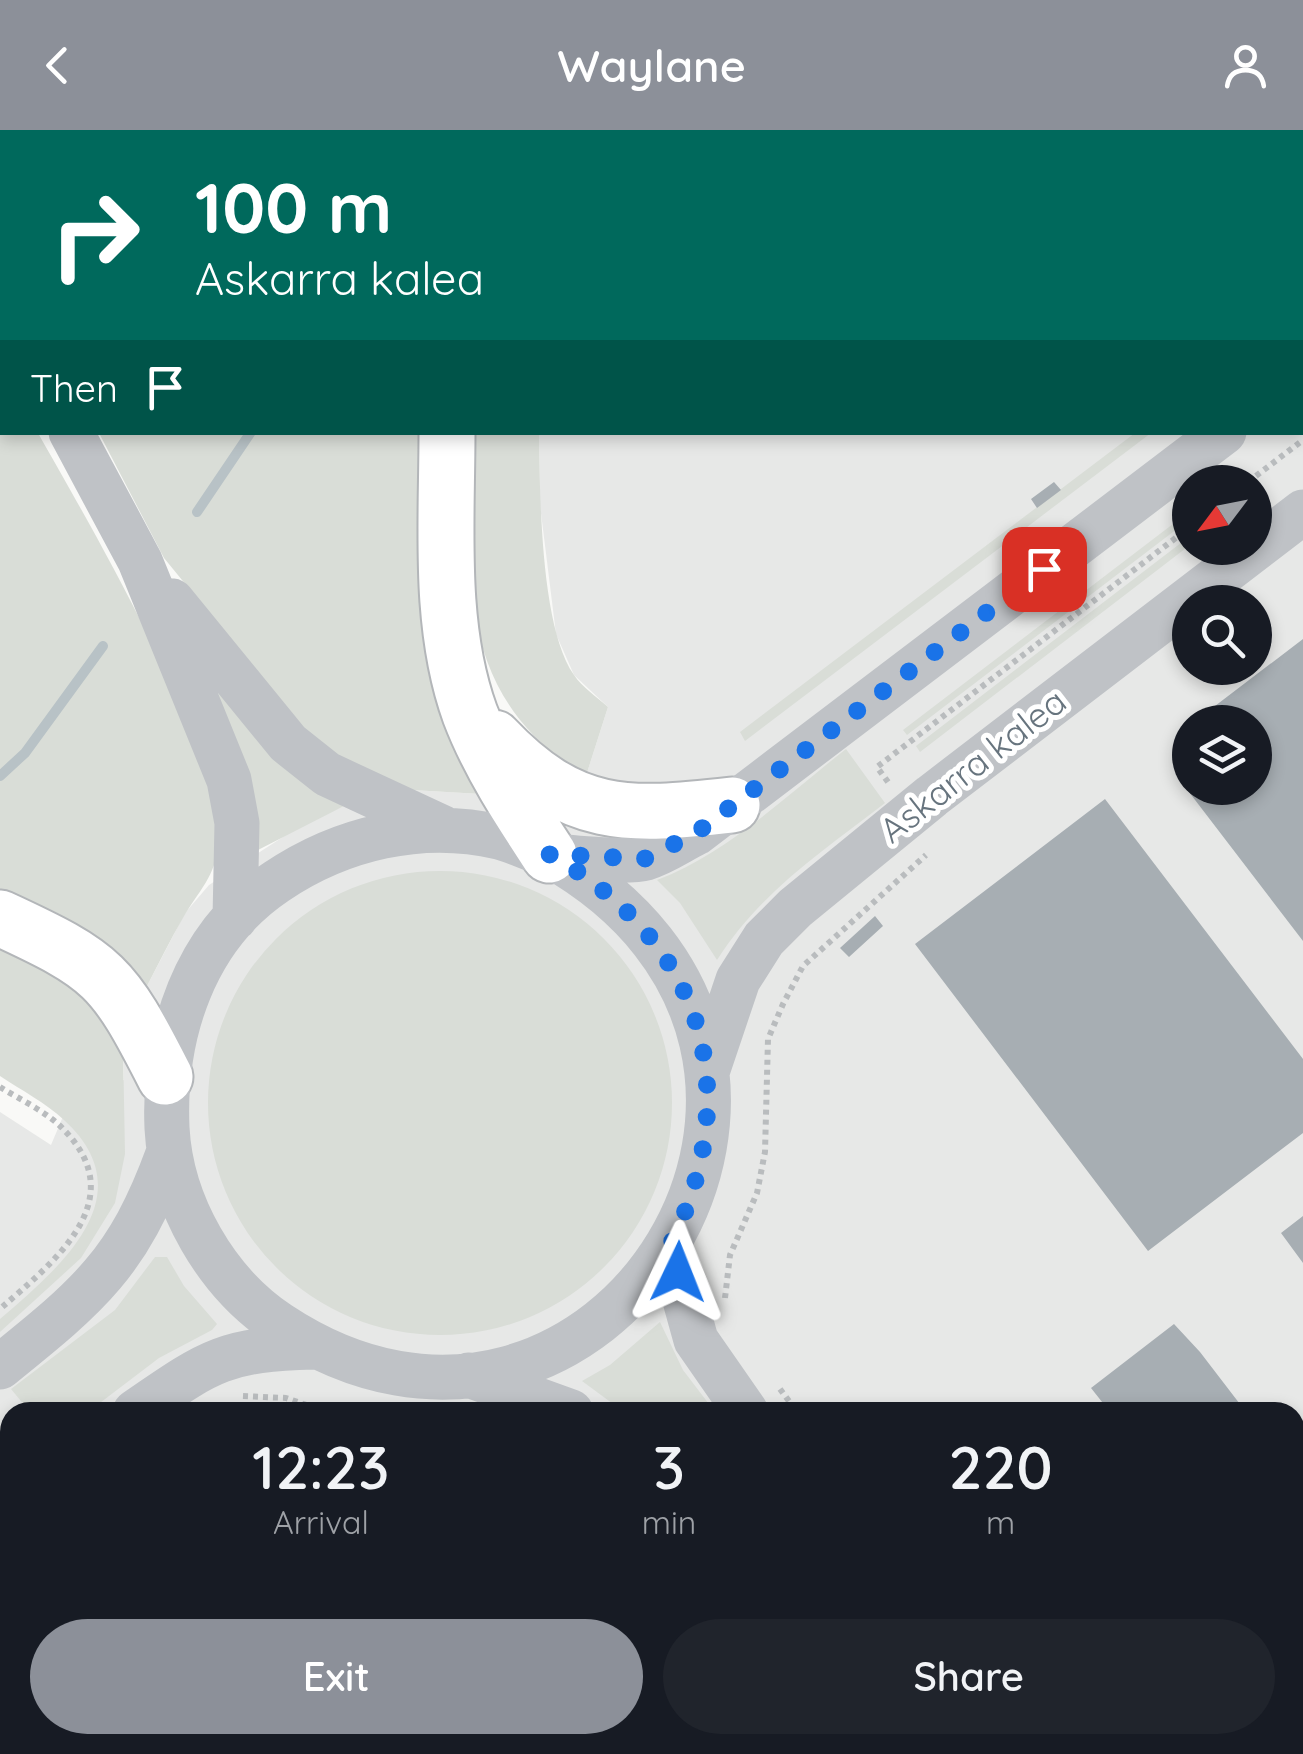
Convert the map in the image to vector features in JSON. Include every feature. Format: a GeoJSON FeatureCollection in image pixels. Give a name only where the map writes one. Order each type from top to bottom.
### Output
{"type":"FeatureCollection","features":[{"type":"Feature","properties":{"kind":"highway"},"geometry":{"type":"LineString","coordinates":[[447,435],[454,652],[470,715],[513,800],[549,854]]}},
{"type":"Feature","properties":{"kind":"highway"},"geometry":{"type":"LineString","coordinates":[[470,715],[536,778],[572,799],[616,812],[732,805]]}},
{"type":"Feature","properties":{"kind":"highway"},"geometry":{"type":"LineString","coordinates":[[0,918],[74,952],[108,978],[132,1012],[165,1078]]}},
{"type":"Feature","properties":{"kind":"street"},"geometry":{"type":"LineString","coordinates":[[73,435],[140,561],[229,780],[238,823],[236,918]]}},
{"type":"Feature","properties":{"kind":"street"},"geometry":{"type":"LineString","coordinates":[[549,854],[614,897],[656,942],[686,996],[707,1071],[709,1116],[704,1162],[690,1205],[670,1246],[632,1294],[584,1334],[529,1361],[469,1375],[416,1376],[364,1367],[314,1347],[262,1313],[219,1268],[187,1214],[168,1154],[165,1078],[184,1002],[200,966],[236,918],[270,886],[310,861],[370,839],[448,830],[500,838],[549,854],[644,859],[696,833],[1220,435]]}},
{"type":"Feature","properties":{"kind":"street","name":"Askarra kalea"},"geometry":{"type":"LineString","coordinates":[[707,1071],[738,980],[764,940],[794,908],[911,812],[1303,512]]}},
{"type":"Feature","properties":{"kind":"street"},"geometry":{"type":"LineString","coordinates":[[140,561],[288,742],[327,774],[448,830]]}},
{"type":"Feature","properties":{"kind":"street"},"geometry":{"type":"LineString","coordinates":[[0,1367],[80,1302],[123,1253],[148,1209],[168,1154]]}},
{"type":"Feature","properties":{"kind":"street"},"geometry":{"type":"LineString","coordinates":[[670,1246],[696,1340],[761,1398]]}},
{"type":"Feature","properties":{"kind":"street"},"geometry":{"type":"LineString","coordinates":[[149,1402],[204,1364],[252,1349],[314,1347]]}},
{"type":"Feature","properties":{"kind":"street"},"geometry":{"type":"LineString","coordinates":[[469,1375],[543,1402]]}},
{"type":"Feature","properties":{"kind":"path"},"geometry":{"type":"LineString","coordinates":[[1270,465],[1303,440]]}},
{"type":"Feature","properties":{"kind":"path"},"geometry":{"type":"LineString","coordinates":[[730,1317],[725,1299],[730,1256],[757,1193],[766,1152],[768,1039],[803,966],[935,847],[877,767],[1172,541]]}},
{"type":"Feature","properties":{"kind":"path"},"geometry":{"type":"LineString","coordinates":[[0,1087],[63,1128],[81,1150],[90,1178],[82,1226],[65,1252],[0,1310]]}},
{"type":"Feature","properties":{"kind":"path"},"geometry":{"type":"LineString","coordinates":[[230,1396],[298,1402]]}},
{"type":"Feature","properties":{"kind":"shaded area"},"geometry":{"type":"Polygon","coordinates":[[[0,435],[39,435],[118,576],[176,696],[214,803],[217,856],[147,986],[114,958],[0,900],[0,435]]]}},
{"type":"Feature","properties":{"kind":"shaded area"},"geometry":{"type":"Polygon","coordinates":[[[100,435],[426,435],[481,794],[412,790],[352,766],[313,740],[164,558],[100,435]]]}},
{"type":"Feature","properties":{"kind":"shaded area"},"geometry":{"type":"Polygon","coordinates":[[[468,435],[539,435],[544,558],[554,625],[574,675],[608,707],[586,776],[542,744],[511,708],[490,668],[477,626],[468,533],[468,435]]]}},
{"type":"Feature","properties":{"kind":"shaded area"},"geometry":{"type":"Polygon","coordinates":[[[539,435],[1303,435],[1303,1402],[0,1402],[0,1112],[51,1145],[67,1107],[124,1080],[123,1047],[147,986],[185,913],[209,885],[303,824],[344,806],[412,790],[481,794],[586,776],[608,707],[574,675],[556,634],[540,505],[539,435]]]}},
{"type":"Feature","properties":{"kind":"shaded area"},"geometry":{"type":"Polygon","coordinates":[[[1132,435],[1148,435],[745,741],[740,732],[1132,435]]]}},
{"type":"Feature","properties":{"kind":"shaded area"},"geometry":{"type":"Polygon","coordinates":[[[1172,525],[1172,533],[907,735],[903,730],[1172,525]]]}},
{"type":"Feature","properties":{"kind":"shaded area"},"geometry":{"type":"Polygon","coordinates":[[[1172,550],[1172,559],[920,752],[916,746],[1172,550]]]}},
{"type":"Feature","properties":{"kind":"shaded area"},"geometry":{"type":"Polygon","coordinates":[[[216,688],[344,806],[258,850],[216,688]]]}},
{"type":"Feature","properties":{"kind":"shaded area"},"geometry":{"type":"Polygon","coordinates":[[[846,749],[885,803],[773,893],[717,960],[680,903],[657,880],[732,839],[846,749]]]}},
{"type":"Feature","properties":{"kind":"shaded area"},"geometry":{"type":"Polygon","coordinates":[[[440,871],[485,875],[529,889],[569,910],[604,939],[633,974],[654,1014],[668,1058],[672,1103],[668,1148],[654,1192],[633,1232],[604,1267],[569,1296],[529,1317],[485,1331],[440,1335],[395,1331],[351,1317],[311,1296],[276,1267],[247,1232],[226,1192],[212,1148],[208,1103],[212,1058],[226,1014],[247,974],[276,939],[311,910],[351,889],[395,875],[440,871]]]}},
{"type":"Feature","properties":{"kind":"shaded area"},"geometry":{"type":"Polygon","coordinates":[[[0,947],[77,984],[123,1047],[125,1154],[115,1203],[81,1258],[0,1332],[0,1319],[47,1277],[85,1229],[96,1203],[97,1176],[88,1148],[64,1120],[0,1076],[0,947]]]}},
{"type":"Feature","properties":{"kind":"shaded area"},"geometry":{"type":"Polygon","coordinates":[[[155,1257],[167,1257],[184,1286],[217,1324],[159,1358],[101,1402],[22,1402],[11,1389],[115,1310],[155,1257]]]}},
{"type":"Feature","properties":{"kind":"shaded area"},"geometry":{"type":"Polygon","coordinates":[[[660,1322],[683,1370],[707,1402],[610,1402],[582,1381],[610,1365],[660,1322]]]}},
{"type":"Feature","properties":{"kind":"building"},"geometry":{"type":"Polygon","coordinates":[[[1054,482],[1061,490],[1037,508],[1031,499],[1054,482]]]}},
{"type":"Feature","properties":{"kind":"building"},"geometry":{"type":"Polygon","coordinates":[[[1303,639],[1303,941],[1199,805],[1272,805],[1272,705],[1216,705],[1243,685],[1272,685],[1272,663],[1303,639]]]}},
{"type":"Feature","properties":{"kind":"building"},"geometry":{"type":"Polygon","coordinates":[[[1105,799],[1303,1059],[1303,1133],[1148,1251],[915,944],[1105,799]]]}},
{"type":"Feature","properties":{"kind":"building"},"geometry":{"type":"Polygon","coordinates":[[[875,916],[883,926],[849,957],[840,948],[875,916]]]}},
{"type":"Feature","properties":{"kind":"building"},"geometry":{"type":"Polygon","coordinates":[[[1303,1216],[1303,1263],[1281,1233],[1303,1216]]]}},
{"type":"Feature","properties":{"kind":"building"},"geometry":{"type":"Polygon","coordinates":[[[1174,1324],[1238,1402],[1102,1402],[1091,1388],[1174,1324]]]}},
{"type":"Feature","properties":{"kind":"waterway"},"geometry":{"type":"LineString","coordinates":[[197,512],[249,435]]}},
{"type":"Feature","properties":{"kind":"waterway"},"geometry":{"type":"LineString","coordinates":[[0,776],[25,753],[103,646]]}},
{"type":"Feature","properties":{"kind":"route"},"geometry":{"type":"LineString","coordinates":[[678,1272],[670,1246],[690,1205],[704,1162],[709,1116],[707,1071],[698,1025],[681,982],[656,942],[626,907],[590,877],[549,854],[644,859],[696,833],[1044,569]]}}]}
